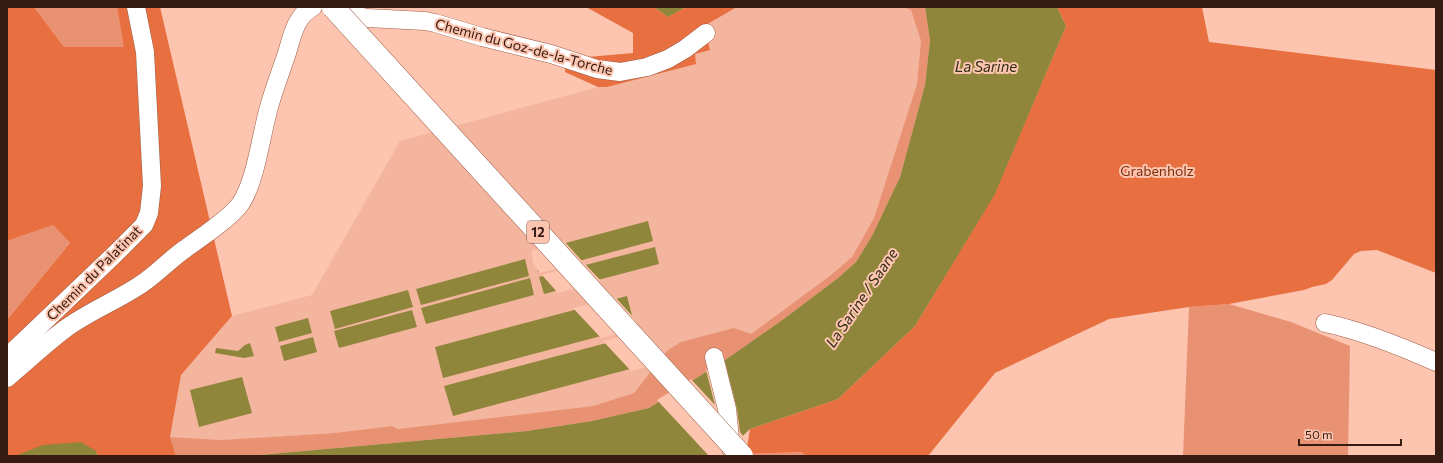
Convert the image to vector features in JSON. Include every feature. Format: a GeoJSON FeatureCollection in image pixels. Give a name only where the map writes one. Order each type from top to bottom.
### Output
{"type":"FeatureCollection","features":[{"type":"Feature","properties":{"kind":"main road","name":"12"},"geometry":{"type":"LineString","coordinates":[[333,7],[742,456]]}},
{"type":"Feature","properties":{"kind":"street","name":"Chemin du Palatinat"},"geometry":{"type":"LineString","coordinates":[[7,357],[120,250],[144,225],[149,213],[152,186],[145,52],[136,7]]}},
{"type":"Feature","properties":{"kind":"street"},"geometry":{"type":"LineString","coordinates":[[7,378],[64,329],[83,317],[125,295],[150,278],[175,255],[204,235],[240,204],[247,192],[269,107],[294,32],[301,16],[308,9],[313,7]]}},
{"type":"Feature","properties":{"kind":"street","name":"Chemin du Goz-de-la-Torche"},"geometry":{"type":"LineString","coordinates":[[333,7],[367,18],[425,21],[435,23],[482,37],[551,54],[597,69],[620,72],[647,66],[668,59],[685,50],[706,33]]}},
{"type":"Feature","properties":{"kind":"street"},"geometry":{"type":"LineString","coordinates":[[1325,323],[1350,329],[1412,351],[1436,362]]}},
{"type":"Feature","properties":{"kind":"street"},"geometry":{"type":"LineString","coordinates":[[714,357],[727,409],[731,456]]}},
{"type":"Feature","properties":{"kind":"shaded area"},"geometry":{"type":"Polygon","coordinates":[[[34,7],[117,7],[125,47],[64,47],[34,7]]]}},
{"type":"Feature","properties":{"kind":"shaded area"},"geometry":{"type":"Polygon","coordinates":[[[737,7],[903,7],[911,10],[921,41],[917,84],[874,218],[852,257],[831,275],[751,334],[668,351],[634,393],[593,406],[398,429],[392,426],[335,433],[221,440],[170,437],[181,375],[232,316],[312,295],[400,141],[598,87],[607,87],[696,64],[695,54],[704,26],[737,7]]]}},
{"type":"Feature","properties":{"kind":"shaded area"},"geometry":{"type":"Polygon","coordinates":[[[903,7],[925,7],[930,40],[925,85],[900,177],[872,236],[856,262],[838,278],[785,318],[728,358],[649,408],[592,421],[527,431],[247,456],[176,456],[170,437],[221,440],[335,433],[392,426],[398,429],[593,406],[634,393],[668,350],[681,342],[734,328],[751,334],[831,275],[852,257],[874,218],[917,84],[921,41],[911,10],[903,7]]]}},
{"type":"Feature","properties":{"kind":"shaded area"},"geometry":{"type":"Polygon","coordinates":[[[53,225],[70,243],[7,320],[7,241],[53,225]]]}},
{"type":"Feature","properties":{"kind":"shaded area"},"geometry":{"type":"Polygon","coordinates":[[[1229,304],[1291,322],[1350,346],[1348,456],[1183,456],[1189,307],[1229,304]]]}},
{"type":"Feature","properties":{"kind":"shaded area"},"geometry":{"type":"Polygon","coordinates":[[[802,452],[805,456],[746,456],[746,454],[802,452]]]}},
{"type":"Feature","properties":{"kind":"green space"},"geometry":{"type":"Polygon","coordinates":[[[7,7],[34,7],[64,47],[124,47],[117,7],[160,7],[232,316],[181,375],[170,437],[176,456],[98,456],[96,451],[7,456],[7,320],[70,243],[53,225],[7,241],[7,7]]]}},
{"type":"Feature","properties":{"kind":"green space"},"geometry":{"type":"Polygon","coordinates":[[[586,7],[654,7],[668,17],[686,7],[737,7],[704,26],[710,50],[695,54],[696,64],[607,87],[598,87],[565,72],[565,59],[633,53],[633,33],[586,7]]]}},
{"type":"Feature","properties":{"kind":"green space","name":"Grabenholz"},"geometry":{"type":"Polygon","coordinates":[[[1057,7],[1202,7],[1209,42],[1436,70],[1436,273],[1377,250],[1361,251],[1354,254],[1332,280],[1326,284],[1304,290],[1229,304],[1189,307],[1109,319],[995,373],[928,456],[805,456],[802,452],[746,454],[750,429],[838,399],[915,326],[995,193],[1066,26],[1057,7]]]}},
{"type":"Feature","properties":{"kind":"water"},"geometry":{"type":"Polygon","coordinates":[[[654,7],[686,7],[668,17],[654,7]]]}},
{"type":"Feature","properties":{"kind":"water","name":"La Sarine"},"geometry":{"type":"Polygon","coordinates":[[[925,7],[1057,7],[1066,26],[995,194],[915,326],[838,399],[750,429],[722,456],[247,456],[527,431],[592,421],[649,408],[728,358],[838,278],[856,262],[872,236],[900,177],[925,85],[930,40],[925,7]]]}},
{"type":"Feature","properties":{"kind":"water"},"geometry":{"type":"Polygon","coordinates":[[[648,221],[653,241],[538,272],[532,252],[648,221]]]}},
{"type":"Feature","properties":{"kind":"water"},"geometry":{"type":"Polygon","coordinates":[[[655,247],[659,264],[544,294],[539,277],[655,247]]]}},
{"type":"Feature","properties":{"kind":"water"},"geometry":{"type":"Polygon","coordinates":[[[525,259],[529,276],[421,305],[416,289],[525,259]]]}},
{"type":"Feature","properties":{"kind":"water"},"geometry":{"type":"Polygon","coordinates":[[[530,278],[534,295],[426,324],[421,308],[530,278]]]}},
{"type":"Feature","properties":{"kind":"water"},"geometry":{"type":"Polygon","coordinates":[[[408,290],[413,307],[335,329],[330,311],[408,290]]]}},
{"type":"Feature","properties":{"kind":"water"},"geometry":{"type":"Polygon","coordinates":[[[627,296],[635,327],[443,378],[435,347],[627,296]]]}},
{"type":"Feature","properties":{"kind":"water"},"geometry":{"type":"Polygon","coordinates":[[[412,310],[417,327],[339,348],[334,331],[412,310]]]}},
{"type":"Feature","properties":{"kind":"water"},"geometry":{"type":"Polygon","coordinates":[[[308,318],[312,333],[279,342],[275,327],[308,318]]]}},
{"type":"Feature","properties":{"kind":"water"},"geometry":{"type":"Polygon","coordinates":[[[637,335],[645,365],[453,416],[444,386],[637,335]]]}},
{"type":"Feature","properties":{"kind":"water"},"geometry":{"type":"Polygon","coordinates":[[[313,337],[317,352],[284,361],[280,346],[313,337]]]}},
{"type":"Feature","properties":{"kind":"water"},"geometry":{"type":"Polygon","coordinates":[[[250,343],[254,356],[244,358],[215,353],[216,348],[238,351],[250,343]]]}},
{"type":"Feature","properties":{"kind":"water"},"geometry":{"type":"Polygon","coordinates":[[[242,377],[252,413],[199,427],[190,390],[242,377]]]}},
{"type":"Feature","properties":{"kind":"water"},"geometry":{"type":"Polygon","coordinates":[[[81,442],[96,451],[98,456],[15,456],[43,445],[81,442]]]}},
{"type":"Feature","properties":{"kind":"pier"},"geometry":{"type":"Polygon","coordinates":[[[564,241],[583,262],[540,273],[534,266],[531,251],[564,241]]]}},
{"type":"Feature","properties":{"kind":"pier"},"geometry":{"type":"Polygon","coordinates":[[[584,263],[601,281],[558,293],[542,275],[584,263]]]}},
{"type":"Feature","properties":{"kind":"pier"},"geometry":{"type":"Polygon","coordinates":[[[615,297],[635,319],[636,329],[601,338],[573,308],[615,297]]]}},
{"type":"Feature","properties":{"kind":"pier"},"geometry":{"type":"Polygon","coordinates":[[[636,333],[647,367],[631,371],[603,341],[636,333]]]}},
{"type":"Feature","properties":{"kind":"pier"},"geometry":{"type":"Polygon","coordinates":[[[724,358],[737,409],[740,432],[744,437],[725,456],[709,456],[657,400],[691,379],[715,405],[706,370],[724,358]]]}},
{"type":"Feature","properties":{"kind":"water label","name":"La Sarine / Saane"},"geometry":{"type":"Point","coordinates":[862,298]}}]}
